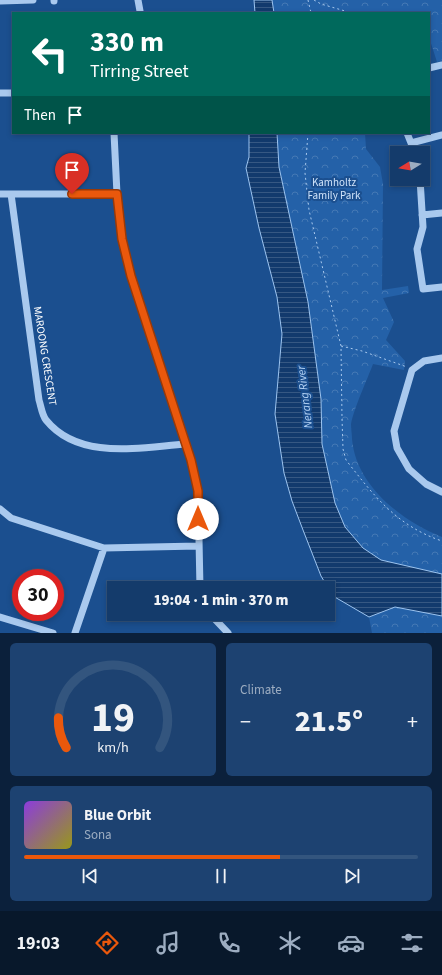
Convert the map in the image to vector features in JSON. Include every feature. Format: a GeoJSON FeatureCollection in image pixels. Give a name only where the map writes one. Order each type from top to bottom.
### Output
{"type":"FeatureCollection","features":[{"type":"Feature","properties":{"kind":"street"},"geometry":{"type":"LineString","coordinates":[[0,1],[33,0]]}},
{"type":"Feature","properties":{"kind":"street"},"geometry":{"type":"LineString","coordinates":[[138,0],[140,11]]}},
{"type":"Feature","properties":{"kind":"street"},"geometry":{"type":"LineString","coordinates":[[430,68],[442,65]]}},
{"type":"Feature","properties":{"kind":"street"},"geometry":{"type":"LineString","coordinates":[[0,93],[12,93]]}},
{"type":"Feature","properties":{"kind":"street"},"geometry":{"type":"LineString","coordinates":[[114,134],[117,194],[122,239],[131,276],[186,444],[198,491],[200,581]]}},
{"type":"Feature","properties":{"kind":"street"},"geometry":{"type":"LineString","coordinates":[[408,134],[413,146]]}},
{"type":"Feature","properties":{"kind":"street"},"geometry":{"type":"LineString","coordinates":[[412,143],[442,135]]}},
{"type":"Feature","properties":{"kind":"street"},"geometry":{"type":"LineString","coordinates":[[420,186],[423,227],[417,250],[423,289],[442,287]]}},
{"type":"Feature","properties":{"kind":"street"},"geometry":{"type":"LineString","coordinates":[[0,194],[117,194]]}},
{"type":"Feature","properties":{"kind":"street","name":"MAROONG CRESCENT"},"geometry":{"type":"LineString","coordinates":[[11,194],[38,400],[45,419],[64,436],[87,446],[110,449],[186,444]]}},
{"type":"Feature","properties":{"kind":"street"},"geometry":{"type":"LineString","coordinates":[[422,215],[442,213]]}},
{"type":"Feature","properties":{"kind":"street"},"geometry":{"type":"LineString","coordinates":[[442,358],[424,361],[412,370],[394,431],[397,448],[409,469],[426,484],[442,492]]}},
{"type":"Feature","properties":{"kind":"street"},"geometry":{"type":"LineString","coordinates":[[0,509],[10,518],[104,548],[198,546]]}},
{"type":"Feature","properties":{"kind":"street"},"geometry":{"type":"LineString","coordinates":[[76,633],[104,548]]}},
{"type":"Feature","properties":{"kind":"street"},"geometry":{"type":"LineString","coordinates":[[0,617],[53,633]]}},
{"type":"Feature","properties":{"kind":"street"},"geometry":{"type":"LineString","coordinates":[[217,621],[228,633]]}},
{"type":"Feature","properties":{"kind":"path"},"geometry":{"type":"LineString","coordinates":[[308,0],[311,12]]}},
{"type":"Feature","properties":{"kind":"path"},"geometry":{"type":"LineString","coordinates":[[314,0],[321,4],[349,12]]}},
{"type":"Feature","properties":{"kind":"path"},"geometry":{"type":"LineString","coordinates":[[308,134],[305,173],[309,210],[341,346],[342,418],[346,460],[391,513],[405,524],[426,536],[442,541]]}},
{"type":"Feature","properties":{"kind":"path"},"geometry":{"type":"LineString","coordinates":[[341,346],[369,353],[412,370]]}},
{"type":"Feature","properties":{"kind":"green space"},"geometry":{"type":"Polygon","coordinates":[[[272,0],[442,0],[442,61],[437,62],[430,40],[430,12],[274,12],[272,0]]]}},
{"type":"Feature","properties":{"kind":"green space","name":"Kamholtz Family Park"},"geometry":{"type":"Polygon","coordinates":[[[277,134],[365,134],[366,149],[380,167],[383,184],[382,290],[408,286],[409,293],[383,298],[394,322],[386,340],[405,361],[404,370],[373,364],[351,424],[352,439],[355,456],[362,472],[384,500],[412,522],[442,537],[442,574],[381,560],[363,548],[345,527],[335,503],[322,444],[321,399],[308,302],[279,167],[277,134]]]}},
{"type":"Feature","properties":{"kind":"green space"},"geometry":{"type":"Polygon","coordinates":[[[395,607],[442,616],[442,633],[372,633],[369,617],[395,607]]]}},
{"type":"Feature","properties":{"kind":"water"},"geometry":{"type":"Polygon","coordinates":[[[254,0],[272,0],[274,12],[255,12],[254,0]]]}},
{"type":"Feature","properties":{"kind":"water","name":"Nerang River"},"geometry":{"type":"Polygon","coordinates":[[[249,134],[277,134],[279,167],[308,302],[321,399],[322,444],[335,503],[345,527],[363,548],[381,560],[442,574],[442,616],[395,607],[369,617],[335,597],[335,581],[324,581],[321,576],[292,501],[284,473],[275,414],[282,334],[277,297],[259,228],[246,168],[249,157],[249,134]]]}},
{"type":"Feature","properties":{"kind":"route"},"geometry":{"type":"LineString","coordinates":[[72,194],[117,194],[122,239],[131,276],[191,460],[198,491],[198,519]]}}]}
